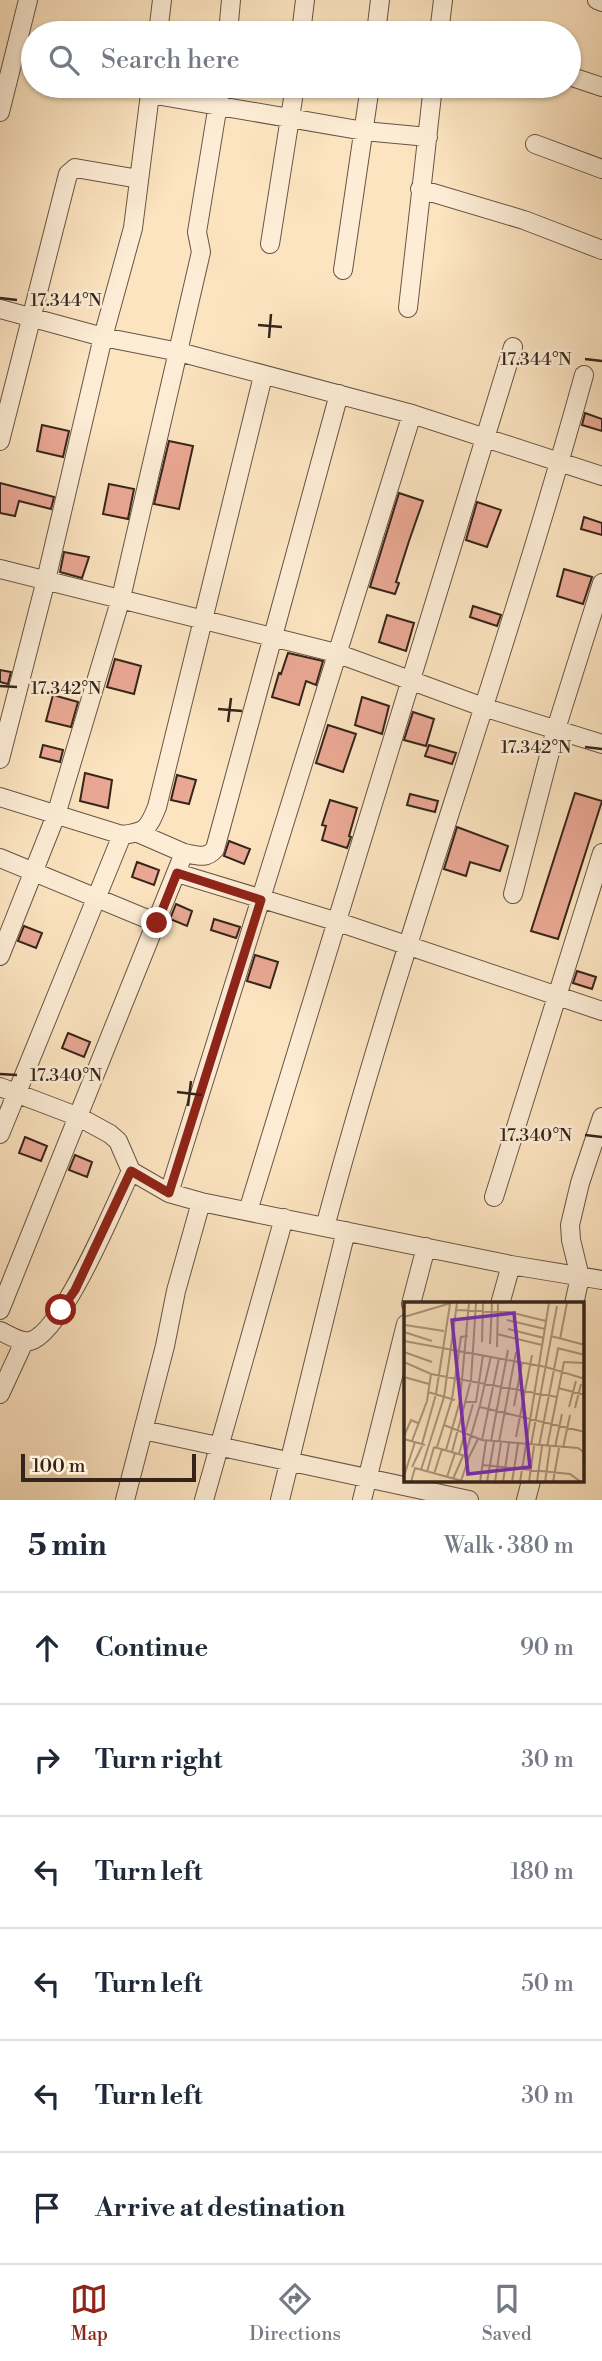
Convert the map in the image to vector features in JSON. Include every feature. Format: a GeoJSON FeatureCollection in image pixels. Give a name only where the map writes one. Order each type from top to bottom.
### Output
{"type":"FeatureCollection","features":[{"type":"Feature","properties":{"kind":"street"},"geometry":{"type":"LineString","coordinates":[[0,112],[7,50],[28,0]]}},
{"type":"Feature","properties":{"kind":"street"},"geometry":{"type":"LineString","coordinates":[[159,21],[162,0]]}},
{"type":"Feature","properties":{"kind":"street"},"geometry":{"type":"LineString","coordinates":[[229,21],[231,0]]}},
{"type":"Feature","properties":{"kind":"street"},"geometry":{"type":"LineString","coordinates":[[302,21],[305,0]]}},
{"type":"Feature","properties":{"kind":"street"},"geometry":{"type":"LineString","coordinates":[[377,21],[380,0]]}},
{"type":"Feature","properties":{"kind":"street"},"geometry":{"type":"LineString","coordinates":[[440,21],[443,0]]}},
{"type":"Feature","properties":{"kind":"street"},"geometry":{"type":"LineString","coordinates":[[597,0],[602,2]]}},
{"type":"Feature","properties":{"kind":"street"},"geometry":{"type":"LineString","coordinates":[[581,79],[602,87]]}},
{"type":"Feature","properties":{"kind":"street"},"geometry":{"type":"LineString","coordinates":[[0,759],[46,580],[103,337],[133,228],[149,98]]}},
{"type":"Feature","properties":{"kind":"street"},"geometry":{"type":"LineString","coordinates":[[184,98],[364,131],[428,137]]}},
{"type":"Feature","properties":{"kind":"street"},"geometry":{"type":"LineString","coordinates":[[0,956],[56,816],[121,598],[201,252],[197,232],[220,98]]}},
{"type":"Feature","properties":{"kind":"street"},"geometry":{"type":"LineString","coordinates":[[270,244],[294,98]]}},
{"type":"Feature","properties":{"kind":"street"},"geometry":{"type":"LineString","coordinates":[[343,270],[368,98]]}},
{"type":"Feature","properties":{"kind":"street"},"geometry":{"type":"LineString","coordinates":[[408,308],[432,98]]}},
{"type":"Feature","properties":{"kind":"street"},"geometry":{"type":"LineString","coordinates":[[535,144],[602,169]]}},
{"type":"Feature","properties":{"kind":"street"},"geometry":{"type":"LineString","coordinates":[[0,441],[68,174],[75,168],[139,179]]}},
{"type":"Feature","properties":{"kind":"street"},"geometry":{"type":"LineString","coordinates":[[420,189],[524,220],[602,250]]}},
{"type":"Feature","properties":{"kind":"street"},"geometry":{"type":"LineString","coordinates":[[0,309],[103,337],[179,352],[412,414],[602,476]]}},
{"type":"Feature","properties":{"kind":"street"},"geometry":{"type":"LineString","coordinates":[[248,1211],[513,347]]}},
{"type":"Feature","properties":{"kind":"street"},"geometry":{"type":"LineString","coordinates":[[325,1227],[407,947],[561,461],[584,375]]}},
{"type":"Feature","properties":{"kind":"street"},"geometry":{"type":"LineString","coordinates":[[0,1134],[8,1090],[96,897],[130,834],[147,828],[157,807],[263,376]]}},
{"type":"Feature","properties":{"kind":"street"},"geometry":{"type":"LineString","coordinates":[[0,797],[56,816],[130,834],[184,853],[204,857],[209,856],[215,849],[339,394]]}},
{"type":"Feature","properties":{"kind":"street"},"geometry":{"type":"LineString","coordinates":[[169,1193],[412,414]]}},
{"type":"Feature","properties":{"kind":"street"},"geometry":{"type":"LineString","coordinates":[[0,569],[336,653],[483,707],[602,744]]}},
{"type":"Feature","properties":{"kind":"street"},"geometry":{"type":"LineString","coordinates":[[513,894],[555,729],[602,583]]}},
{"type":"Feature","properties":{"kind":"street"},"geometry":{"type":"LineString","coordinates":[[0,1310],[184,853]]}},
{"type":"Feature","properties":{"kind":"street"},"geometry":{"type":"LineString","coordinates":[[494,1197],[602,853]]}},
{"type":"Feature","properties":{"kind":"street"},"geometry":{"type":"LineString","coordinates":[[0,858],[157,923]]}},
{"type":"Feature","properties":{"kind":"street"},"geometry":{"type":"LineString","coordinates":[[177,873],[338,922],[602,1011]]}},
{"type":"Feature","properties":{"kind":"street"},"geometry":{"type":"LineString","coordinates":[[8,1090],[79,1117],[110,1134],[118,1141],[131,1171],[169,1193],[201,1202],[511,1265],[602,1280]]}},
{"type":"Feature","properties":{"kind":"street"},"geometry":{"type":"LineString","coordinates":[[574,1302],[580,1277],[570,1225],[576,1195],[602,1117]]}},
{"type":"Feature","properties":{"kind":"street"},"geometry":{"type":"LineString","coordinates":[[0,1331],[24,1342],[36,1339],[42,1333],[75,1290],[131,1171]]}},
{"type":"Feature","properties":{"kind":"street"},"geometry":{"type":"LineString","coordinates":[[125,1500],[165,1346],[176,1291],[201,1202]]}},
{"type":"Feature","properties":{"kind":"street"},"geometry":{"type":"LineString","coordinates":[[204,1500],[284,1218]]}},
{"type":"Feature","properties":{"kind":"street"},"geometry":{"type":"LineString","coordinates":[[280,1500],[346,1231]]}},
{"type":"Feature","properties":{"kind":"street"},"geometry":{"type":"LineString","coordinates":[[411,1302],[425,1247]]}},
{"type":"Feature","properties":{"kind":"street"},"geometry":{"type":"LineString","coordinates":[[501,1302],[511,1265]]}},
{"type":"Feature","properties":{"kind":"street"},"geometry":{"type":"LineString","coordinates":[[362,1500],[404,1332]]}},
{"type":"Feature","properties":{"kind":"street"},"geometry":{"type":"LineString","coordinates":[[0,1394],[24,1342]]}},
{"type":"Feature","properties":{"kind":"street"},"geometry":{"type":"LineString","coordinates":[[143,1430],[368,1478],[448,1492],[469,1500]]}},
{"type":"Feature","properties":{"kind":"street"},"geometry":{"type":"LineString","coordinates":[[527,1500],[531,1482]]}},
{"type":"Feature","properties":{"kind":"building"},"geometry":{"type":"Polygon","coordinates":[[[585,413],[602,419],[602,431],[582,425],[585,413]]]}},
{"type":"Feature","properties":{"kind":"building"},"geometry":{"type":"Polygon","coordinates":[[[42,425],[69,431],[63,457],[37,451],[42,425]]]}},
{"type":"Feature","properties":{"kind":"building"},"geometry":{"type":"Polygon","coordinates":[[[169,441],[193,446],[179,509],[154,504],[169,441]]]}},
{"type":"Feature","properties":{"kind":"building"},"geometry":{"type":"Polygon","coordinates":[[[0,483],[54,497],[51,509],[19,501],[15,516],[0,513],[0,483]]]}},
{"type":"Feature","properties":{"kind":"building"},"geometry":{"type":"Polygon","coordinates":[[[109,484],[134,489],[128,519],[103,514],[109,484]]]}},
{"type":"Feature","properties":{"kind":"building"},"geometry":{"type":"Polygon","coordinates":[[[399,493],[423,501],[396,582],[399,583],[395,594],[370,587],[399,493]]]}},
{"type":"Feature","properties":{"kind":"building"},"geometry":{"type":"Polygon","coordinates":[[[477,502],[501,510],[487,547],[466,540],[477,502]]]}},
{"type":"Feature","properties":{"kind":"building"},"geometry":{"type":"Polygon","coordinates":[[[584,517],[602,523],[602,535],[581,529],[584,517]]]}},
{"type":"Feature","properties":{"kind":"building"},"geometry":{"type":"Polygon","coordinates":[[[64,552],[89,557],[82,578],[60,572],[64,552]]]}},
{"type":"Feature","properties":{"kind":"building"},"geometry":{"type":"Polygon","coordinates":[[[564,569],[592,577],[583,604],[557,596],[564,569]]]}},
{"type":"Feature","properties":{"kind":"building"},"geometry":{"type":"Polygon","coordinates":[[[473,606],[501,615],[497,626],[470,617],[473,606]]]}},
{"type":"Feature","properties":{"kind":"building"},"geometry":{"type":"Polygon","coordinates":[[[387,615],[414,623],[406,651],[379,642],[387,615]]]}},
{"type":"Feature","properties":{"kind":"building"},"geometry":{"type":"Polygon","coordinates":[[[288,653],[323,661],[316,685],[306,681],[299,705],[272,697],[288,653]]]}},
{"type":"Feature","properties":{"kind":"building"},"geometry":{"type":"Polygon","coordinates":[[[115,659],[141,666],[134,694],[107,687],[115,659]]]}},
{"type":"Feature","properties":{"kind":"building"},"geometry":{"type":"Polygon","coordinates":[[[0,670],[11,672],[8,684],[0,682],[0,670]]]}},
{"type":"Feature","properties":{"kind":"building"},"geometry":{"type":"Polygon","coordinates":[[[53,695],[78,702],[71,727],[46,721],[53,695]]]}},
{"type":"Feature","properties":{"kind":"building"},"geometry":{"type":"Polygon","coordinates":[[[362,697],[389,706],[382,734],[355,725],[362,697]]]}},
{"type":"Feature","properties":{"kind":"building"},"geometry":{"type":"Polygon","coordinates":[[[413,712],[434,719],[426,746],[404,740],[413,712]]]}},
{"type":"Feature","properties":{"kind":"building"},"geometry":{"type":"Polygon","coordinates":[[[328,725],[356,734],[343,772],[316,763],[328,725]]]}},
{"type":"Feature","properties":{"kind":"building"},"geometry":{"type":"Polygon","coordinates":[[[43,745],[63,750],[60,762],[40,757],[43,745]]]}},
{"type":"Feature","properties":{"kind":"building"},"geometry":{"type":"Polygon","coordinates":[[[429,745],[456,753],[452,764],[425,756],[429,745]]]}},
{"type":"Feature","properties":{"kind":"building"},"geometry":{"type":"Polygon","coordinates":[[[85,773],[112,780],[108,808],[80,801],[85,773]]]}},
{"type":"Feature","properties":{"kind":"building"},"geometry":{"type":"Polygon","coordinates":[[[177,775],[196,780],[189,804],[171,800],[177,775]]]}},
{"type":"Feature","properties":{"kind":"building"},"geometry":{"type":"Polygon","coordinates":[[[575,793],[602,801],[558,939],[531,931],[575,793]]]}},
{"type":"Feature","properties":{"kind":"building"},"geometry":{"type":"Polygon","coordinates":[[[410,794],[438,801],[435,812],[407,805],[410,794]]]}},
{"type":"Feature","properties":{"kind":"building"},"geometry":{"type":"Polygon","coordinates":[[[330,800],[357,808],[347,848],[322,840],[326,826],[322,825],[330,800]]]}},
{"type":"Feature","properties":{"kind":"building"},"geometry":{"type":"Polygon","coordinates":[[[457,827],[508,846],[500,871],[470,862],[466,876],[444,869],[457,827]]]}},
{"type":"Feature","properties":{"kind":"building"},"geometry":{"type":"Polygon","coordinates":[[[229,841],[250,849],[244,864],[224,856],[229,841]]]}},
{"type":"Feature","properties":{"kind":"building"},"geometry":{"type":"Polygon","coordinates":[[[137,862],[159,870],[154,885],[132,877],[137,862]]]}},
{"type":"Feature","properties":{"kind":"building"},"geometry":{"type":"Polygon","coordinates":[[[176,904],[192,911],[187,926],[170,919],[176,904]]]}},
{"type":"Feature","properties":{"kind":"building"},"geometry":{"type":"Polygon","coordinates":[[[214,919],[240,927],[236,938],[211,930],[214,919]]]}},
{"type":"Feature","properties":{"kind":"building"},"geometry":{"type":"Polygon","coordinates":[[[24,926],[42,933],[36,948],[18,941],[24,926]]]}},
{"type":"Feature","properties":{"kind":"building"},"geometry":{"type":"Polygon","coordinates":[[[255,955],[278,962],[270,988],[247,981],[255,955]]]}},
{"type":"Feature","properties":{"kind":"building"},"geometry":{"type":"Polygon","coordinates":[[[577,971],[596,977],[592,989],[573,983],[577,971]]]}},
{"type":"Feature","properties":{"kind":"building"},"geometry":{"type":"Polygon","coordinates":[[[68,1033],[90,1042],[84,1057],[62,1048],[68,1033]]]}},
{"type":"Feature","properties":{"kind":"building"},"geometry":{"type":"Polygon","coordinates":[[[25,1137],[47,1146],[41,1161],[19,1153],[25,1137]]]}},
{"type":"Feature","properties":{"kind":"building"},"geometry":{"type":"Polygon","coordinates":[[[75,1155],[92,1162],[87,1177],[69,1170],[75,1155]]]}},
{"type":"Feature","properties":{"kind":"route"},"geometry":{"type":"LineString","coordinates":[[61,1310],[75,1290],[131,1171],[169,1193],[261,900],[177,873],[157,923]]}}]}
